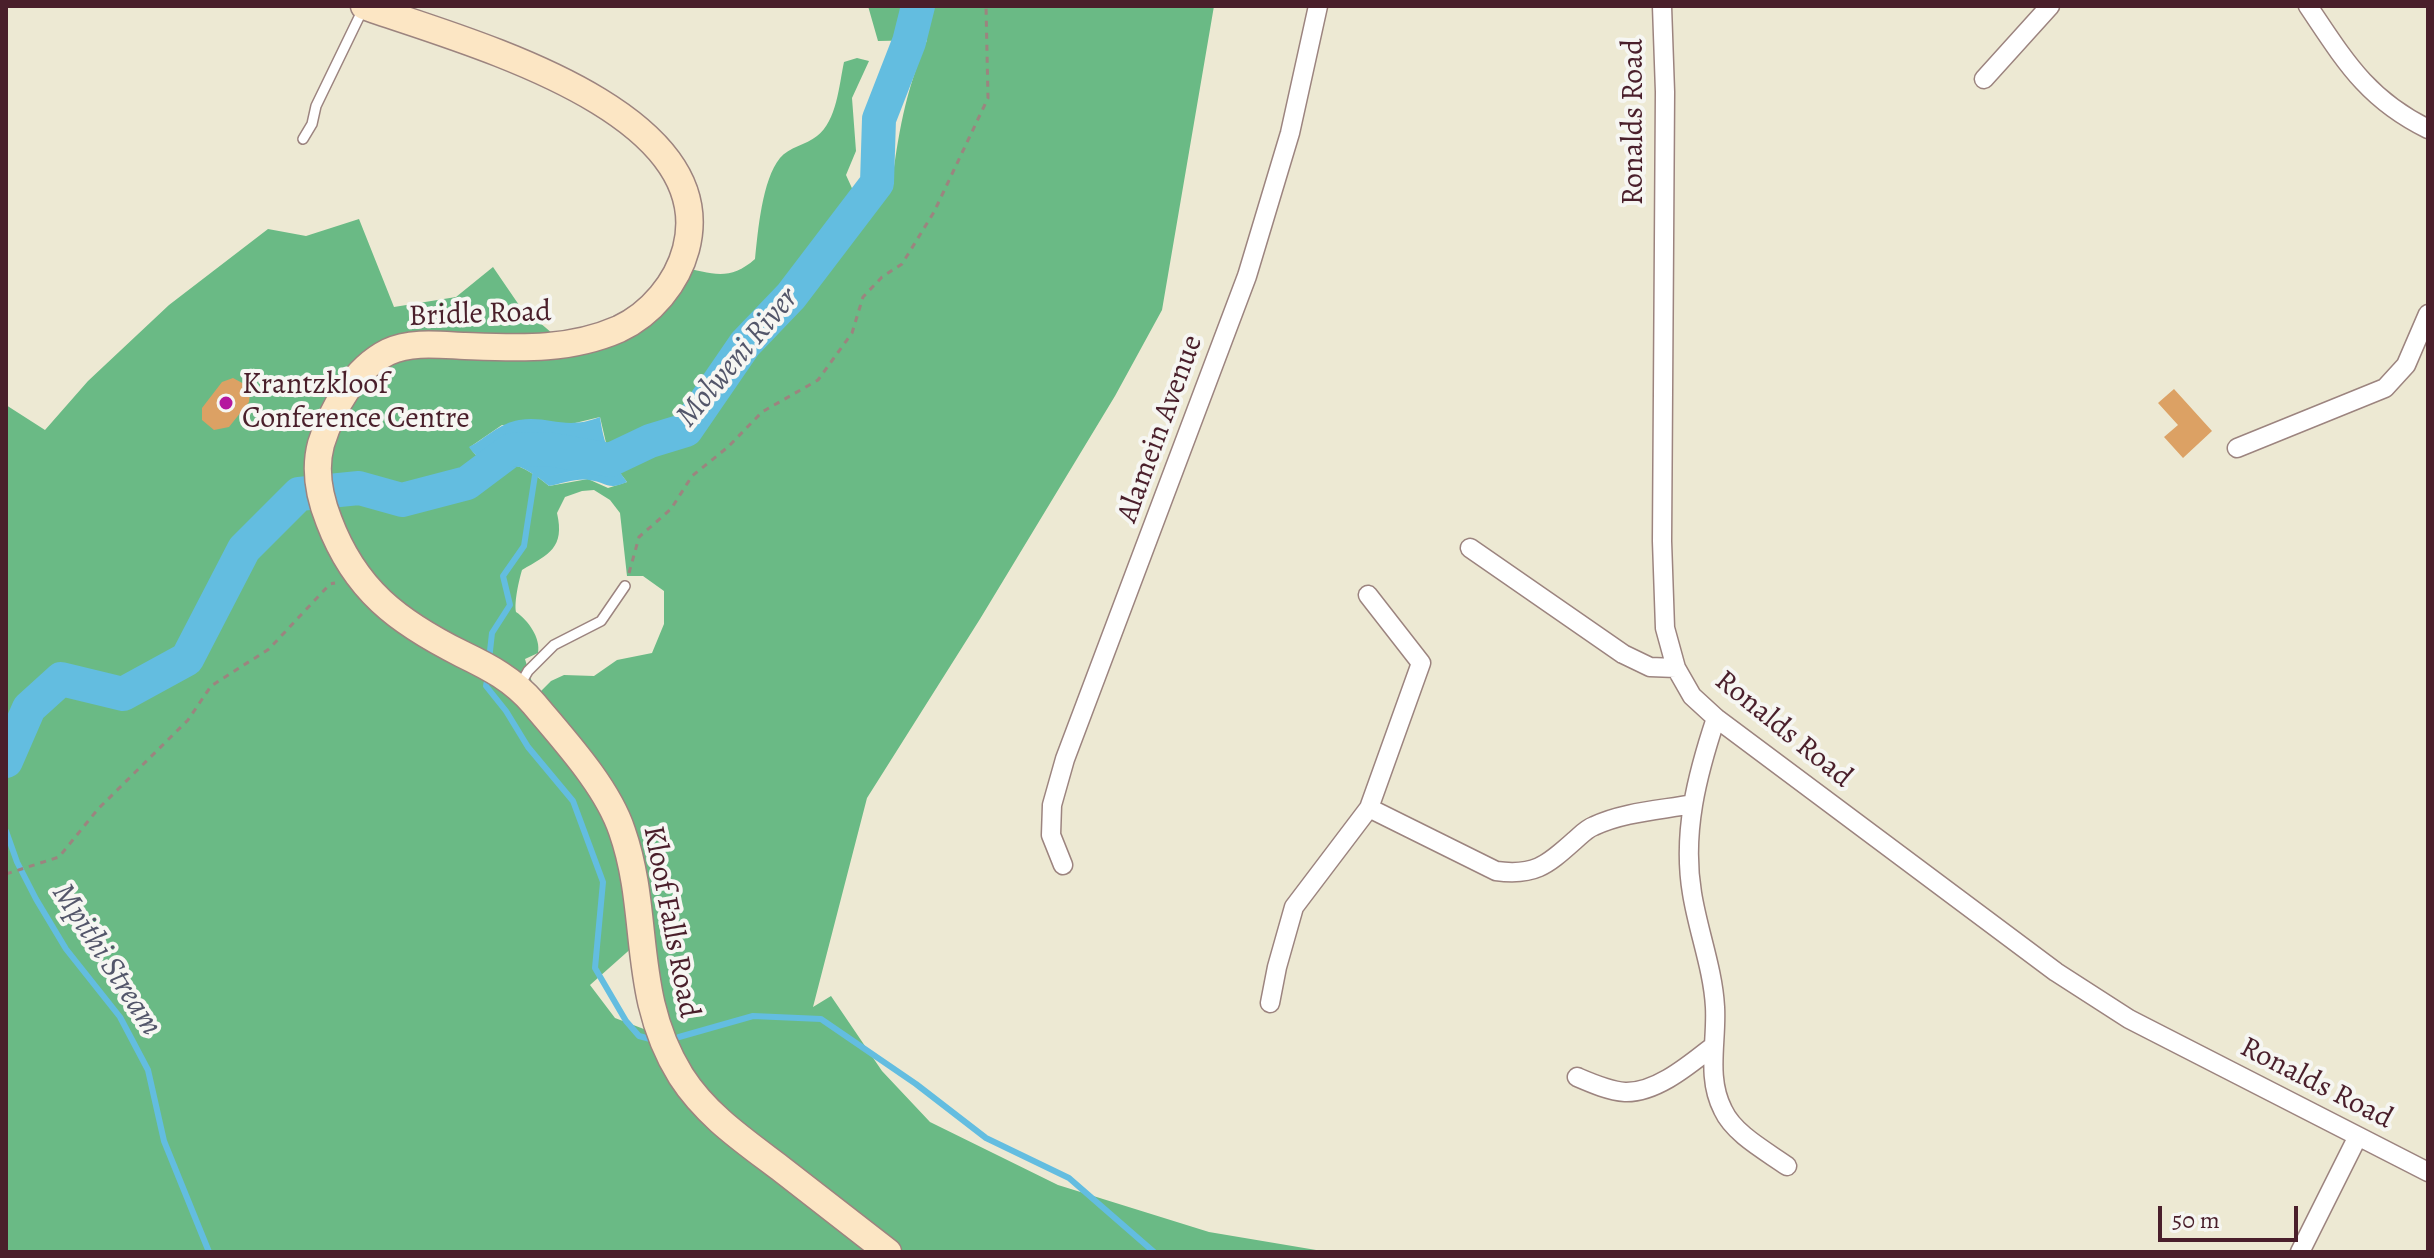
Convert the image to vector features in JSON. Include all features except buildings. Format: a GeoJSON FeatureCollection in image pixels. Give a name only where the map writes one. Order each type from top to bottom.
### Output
{"type":"FeatureCollection","features":[{"type":"Feature","properties":{"kind":"main road","name":"Bridle Road"},"geometry":{"type":"LineString","coordinates":[[357,576],[342,552],[322,503],[319,451],[327,428],[352,382],[368,365],[389,351],[413,346],[544,348],[572,344],[623,327],[652,306],[666,291],[680,267],[690,225],[684,189],[663,155],[607,105],[531,65],[365,6]]}},
{"type":"Feature","properties":{"kind":"main road","name":"Kloof Falls Road"},"geometry":{"type":"LineString","coordinates":[[357,576],[374,597],[411,627],[489,666],[518,688],[581,762],[610,802],[623,832],[635,891],[643,973],[662,1040],[681,1075],[704,1108],[888,1252]]}},
{"type":"Feature","properties":{"kind":"street","name":"Alamein Avenue"},"geometry":{"type":"LineString","coordinates":[[1063,865],[1051,835],[1052,805],[1062,770],[1247,276],[1290,133],[1318,6]]}},
{"type":"Feature","properties":{"kind":"street","name":"Ronalds Road"},"geometry":{"type":"LineString","coordinates":[[1662,6],[1665,92],[1662,541],[1665,628],[1676,668],[1692,696],[1716,718],[2092,996],[2129,1019],[2428,1172]]}},
{"type":"Feature","properties":{"kind":"street"},"geometry":{"type":"LineString","coordinates":[[1984,79],[2050,6]]}},
{"type":"Feature","properties":{"kind":"street"},"geometry":{"type":"LineString","coordinates":[[2308,6],[2375,96],[2405,118],[2428,129]]}},
{"type":"Feature","properties":{"kind":"street"},"geometry":{"type":"LineString","coordinates":[[2237,448],[2385,388],[2406,365],[2428,314]]}},
{"type":"Feature","properties":{"kind":"street"},"geometry":{"type":"LineString","coordinates":[[1470,548],[1623,654],[1650,667],[1676,668]]}},
{"type":"Feature","properties":{"kind":"street"},"geometry":{"type":"LineString","coordinates":[[1270,1003],[1294,907],[1369,808],[1421,662],[1368,595]]}},
{"type":"Feature","properties":{"kind":"street"},"geometry":{"type":"LineString","coordinates":[[1716,718],[1700,765],[1693,804],[1689,864],[1715,1008],[1712,1047],[1717,1098],[1724,1114],[1741,1132],[1787,1166]]}},
{"type":"Feature","properties":{"kind":"street"},"geometry":{"type":"LineString","coordinates":[[1369,808],[1496,871],[1516,874],[1535,871],[1550,862],[1591,826],[1693,804]]}},
{"type":"Feature","properties":{"kind":"street"},"geometry":{"type":"LineString","coordinates":[[1577,1077],[1625,1092],[1646,1088],[1693,1062],[1712,1047]]}},
{"type":"Feature","properties":{"kind":"street"},"geometry":{"type":"LineString","coordinates":[[2300,1252],[2357,1138]]}},
{"type":"Feature","properties":{"kind":"lane"},"geometry":{"type":"LineString","coordinates":[[303,139],[365,6]]}},
{"type":"Feature","properties":{"kind":"lane"},"geometry":{"type":"LineString","coordinates":[[518,688],[528,671],[554,645],[601,621],[625,586]]}},
{"type":"Feature","properties":{"kind":"path"},"geometry":{"type":"LineString","coordinates":[[625,586],[639,537],[671,509],[692,476],[728,447],[762,412],[818,380],[852,333],[863,297],[882,277],[902,264],[934,212],[988,98],[986,6]]}},
{"type":"Feature","properties":{"kind":"path"},"geometry":{"type":"LineString","coordinates":[[6,874],[59,857],[98,809],[188,720],[211,686],[269,649],[330,584],[357,576]]}},
{"type":"Feature","properties":{"kind":"green space"},"geometry":{"type":"Polygon","coordinates":[[[868,6],[1214,6],[1162,310],[1115,396],[867,798],[813,1007],[831,996],[882,1071],[930,1122],[1058,1185],[1209,1232],[1328,1252],[6,1252],[6,405],[45,430],[88,381],[169,305],[268,229],[306,236],[359,219],[394,307],[456,297],[493,267],[519,305],[566,345],[594,338],[680,267],[720,274],[737,271],[755,259],[769,179],[784,154],[813,139],[824,129],[836,102],[844,62],[857,58],[869,61],[852,98],[856,151],[846,175],[856,197],[872,198],[891,191],[903,114],[927,40],[878,41],[868,6]],[[600,417],[571,424],[502,425],[470,447],[482,459],[520,467],[549,486],[588,479],[608,488],[627,482],[610,460],[600,417]],[[594,490],[565,497],[557,513],[557,542],[547,554],[522,570],[518,585],[516,612],[529,625],[538,641],[538,653],[525,659],[533,686],[539,693],[551,681],[564,675],[594,676],[617,660],[652,653],[664,624],[664,591],[643,576],[627,576],[620,513],[610,500],[594,490]],[[635,945],[590,985],[615,1018],[649,1031],[635,945]]]}},
{"type":"Feature","properties":{"kind":"water"},"geometry":{"type":"Polygon","coordinates":[[[600,417],[609,451],[627,482],[620,485],[574,480],[549,486],[520,467],[482,459],[469,447],[499,427],[519,420],[577,423],[600,417]]]}},
{"type":"Feature","properties":{"kind":"waterway","name":"Molweni River"},"geometry":{"type":"LineString","coordinates":[[6,761],[29,708],[61,679],[123,694],[187,659],[244,549],[299,494],[359,488],[402,500],[467,483],[511,450],[548,449],[610,460],[650,441],[686,430],[745,344],[791,296],[877,183],[879,119],[909,42],[918,6]]}},
{"type":"Feature","properties":{"kind":"waterway"},"geometry":{"type":"LineString","coordinates":[[489,660],[492,633],[510,605],[503,576],[524,546],[535,475]]}},
{"type":"Feature","properties":{"kind":"waterway"},"geometry":{"type":"LineString","coordinates":[[488,675],[486,686],[528,747],[573,801],[603,882],[595,968],[626,1021],[639,1036],[654,1040]]}},
{"type":"Feature","properties":{"kind":"waterway","name":"Mpithi Stream"},"geometry":{"type":"LineString","coordinates":[[6,831],[17,862],[36,899],[66,949],[120,1017],[148,1070],[164,1141],[209,1252]]}},
{"type":"Feature","properties":{"kind":"waterway"},"geometry":{"type":"LineString","coordinates":[[679,1037],[753,1016],[821,1019],[916,1084],[986,1138],[1069,1178],[1154,1252]]}},
{"type":"Feature","properties":{"kind":"place","name":"Krantzkloof Conference Centre"},"geometry":{"type":"Point","coordinates":[226,403]}}]}
